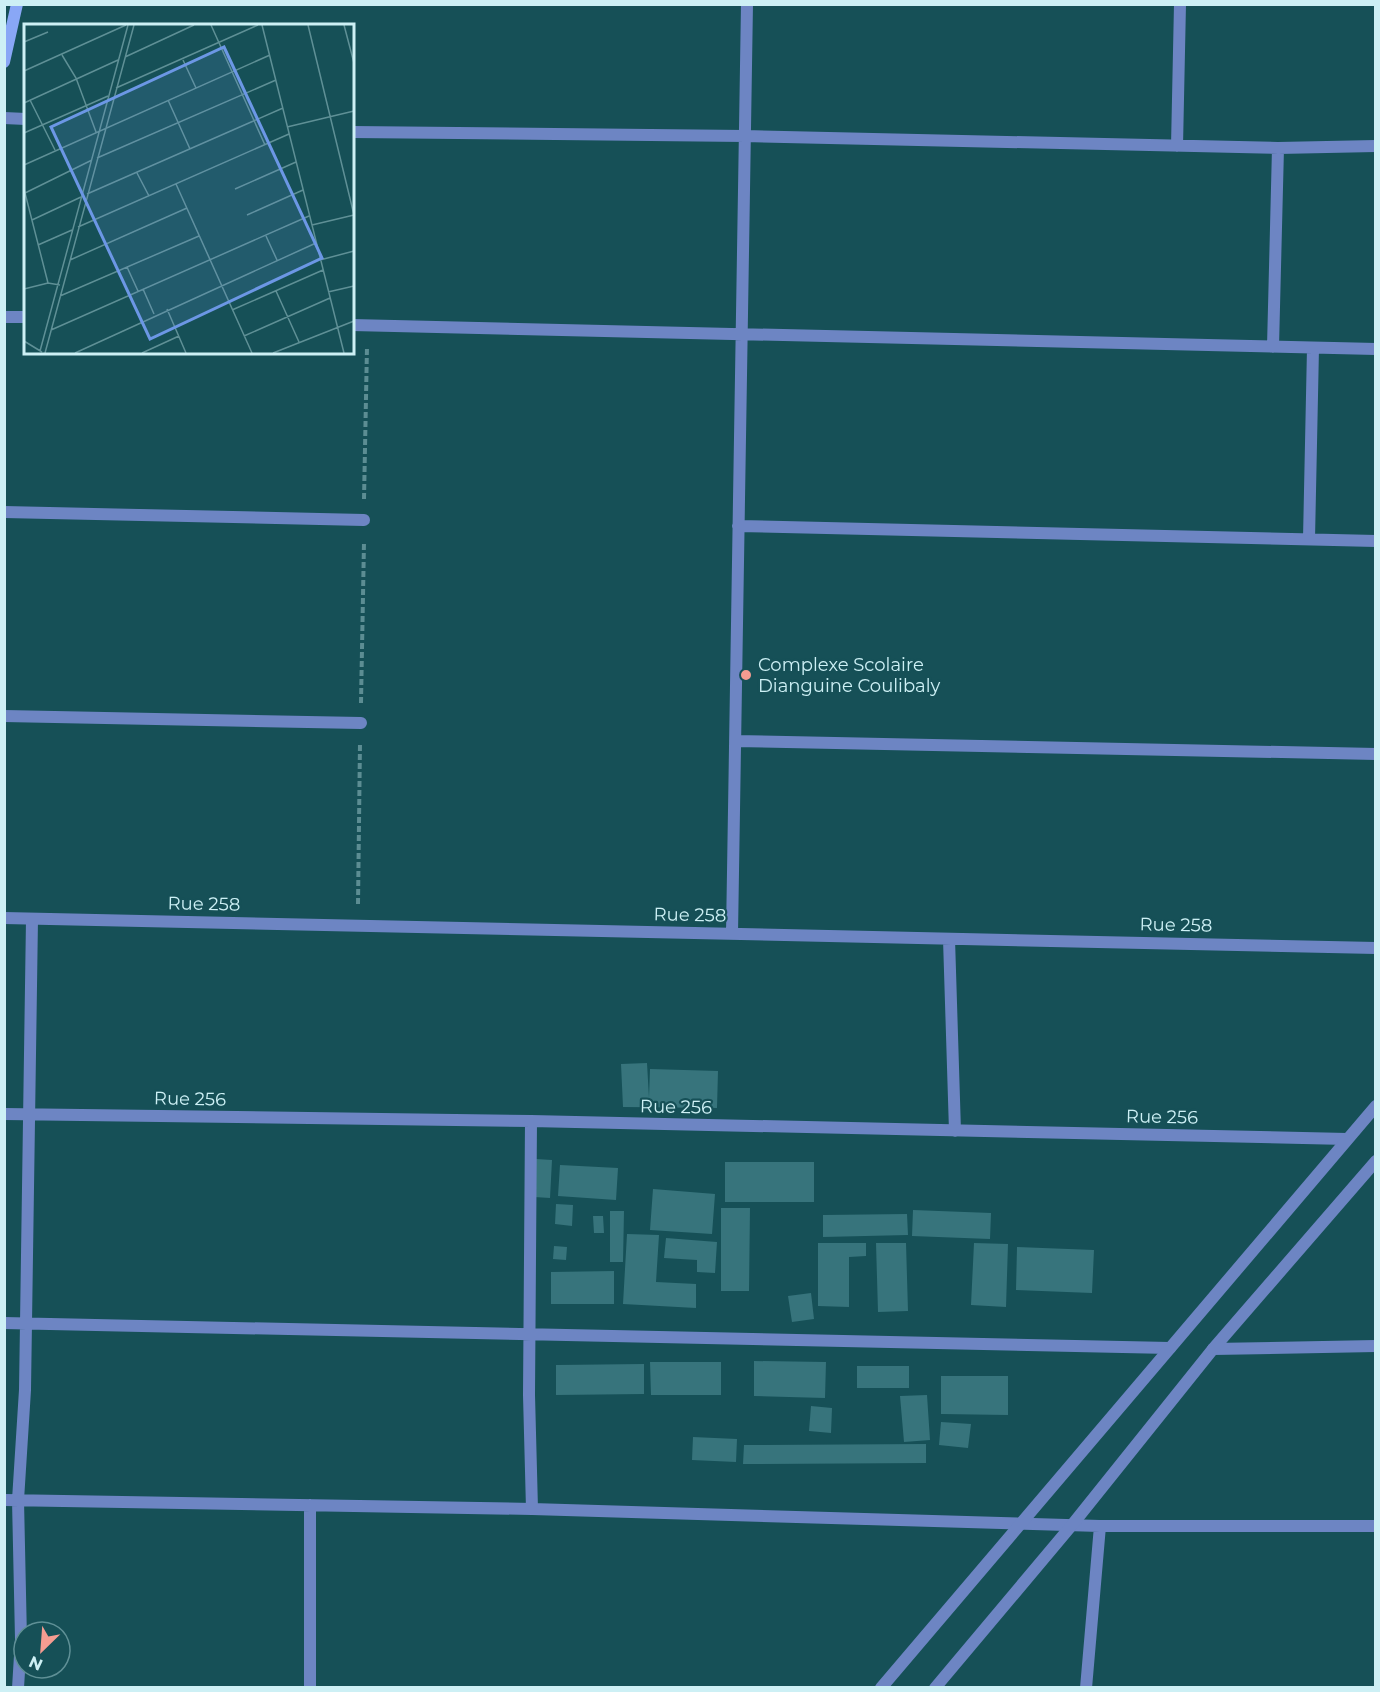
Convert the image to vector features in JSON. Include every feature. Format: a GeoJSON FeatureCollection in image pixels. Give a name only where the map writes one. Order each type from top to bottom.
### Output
{"type":"FeatureCollection","features":[{"type":"Feature","properties":{"kind":"main road"},"geometry":{"type":"LineString","coordinates":[[4,62],[17,4]]}},
{"type":"Feature","properties":{"kind":"street"},"geometry":{"type":"LineString","coordinates":[[732,934],[747,4]]}},
{"type":"Feature","properties":{"kind":"street"},"geometry":{"type":"LineString","coordinates":[[1177,146],[1180,4]]}},
{"type":"Feature","properties":{"kind":"street"},"geometry":{"type":"LineString","coordinates":[[4,118],[24,119]]}},
{"type":"Feature","properties":{"kind":"street"},"geometry":{"type":"LineString","coordinates":[[354,132],[745,136],[1278,148],[1376,146]]}},
{"type":"Feature","properties":{"kind":"street"},"geometry":{"type":"LineString","coordinates":[[1274,346],[1278,148]]}},
{"type":"Feature","properties":{"kind":"street"},"geometry":{"type":"LineString","coordinates":[[4,317],[24,317]]}},
{"type":"Feature","properties":{"kind":"street"},"geometry":{"type":"LineString","coordinates":[[354,325],[1376,350]]}},
{"type":"Feature","properties":{"kind":"street"},"geometry":{"type":"LineString","coordinates":[[1309,539],[1313,348]]}},
{"type":"Feature","properties":{"kind":"street"},"geometry":{"type":"LineString","coordinates":[[4,512],[364,520]]}},
{"type":"Feature","properties":{"kind":"street"},"geometry":{"type":"LineString","coordinates":[[738,526],[1376,541]]}},
{"type":"Feature","properties":{"kind":"street"},"geometry":{"type":"LineString","coordinates":[[4,716],[360,723]]}},
{"type":"Feature","properties":{"kind":"street"},"geometry":{"type":"LineString","coordinates":[[735,741],[1376,754]]}},
{"type":"Feature","properties":{"kind":"street","name":"Rue 258"},"geometry":{"type":"LineString","coordinates":[[4,918],[1376,948]]}},
{"type":"Feature","properties":{"kind":"street"},"geometry":{"type":"LineString","coordinates":[[18,1688],[21,1640],[18,1500],[25,1390],[32,919]]}},
{"type":"Feature","properties":{"kind":"street"},"geometry":{"type":"LineString","coordinates":[[949,939],[955,1131]]}},
{"type":"Feature","properties":{"kind":"street"},"geometry":{"type":"LineString","coordinates":[[881,1688],[1376,1106]]}},
{"type":"Feature","properties":{"kind":"street","name":"Rue 256"},"geometry":{"type":"LineString","coordinates":[[4,1114],[531,1121],[1347,1139]]}},
{"type":"Feature","properties":{"kind":"street"},"geometry":{"type":"LineString","coordinates":[[531,1121],[529,1395],[531,1509]]}},
{"type":"Feature","properties":{"kind":"street"},"geometry":{"type":"LineString","coordinates":[[936,1688],[1072,1525],[1214,1349],[1376,1161]]}},
{"type":"Feature","properties":{"kind":"street"},"geometry":{"type":"LineString","coordinates":[[4,1323],[1170,1347]]}},
{"type":"Feature","properties":{"kind":"street"},"geometry":{"type":"LineString","coordinates":[[1214,1349],[1376,1346]]}},
{"type":"Feature","properties":{"kind":"street"},"geometry":{"type":"LineString","coordinates":[[4,1500],[531,1509],[1100,1526],[1376,1526]]}},
{"type":"Feature","properties":{"kind":"street"},"geometry":{"type":"LineString","coordinates":[[310,1505],[310,1688]]}},
{"type":"Feature","properties":{"kind":"street"},"geometry":{"type":"LineString","coordinates":[[1086,1688],[1100,1526]]}},
{"type":"Feature","properties":{"kind":"path"},"geometry":{"type":"LineString","coordinates":[[357,926],[367,325]]}},
{"type":"Feature","properties":{"kind":"building"},"geometry":{"type":"Polygon","coordinates":[[[647,1063],[649,1098],[650,1069],[718,1071],[717,1108],[623,1107],[621,1064],[647,1063]]]}},
{"type":"Feature","properties":{"kind":"building"},"geometry":{"type":"Polygon","coordinates":[[[536,1159],[552,1160],[550,1198],[534,1197],[536,1159]]]}},
{"type":"Feature","properties":{"kind":"building"},"geometry":{"type":"Polygon","coordinates":[[[725,1162],[814,1162],[814,1202],[725,1202],[725,1162]]]}},
{"type":"Feature","properties":{"kind":"building"},"geometry":{"type":"Polygon","coordinates":[[[560,1165],[618,1168],[616,1200],[558,1196],[560,1165]]]}},
{"type":"Feature","properties":{"kind":"building"},"geometry":{"type":"Polygon","coordinates":[[[653,1189],[715,1194],[712,1234],[650,1230],[653,1189]]]}},
{"type":"Feature","properties":{"kind":"building"},"geometry":{"type":"Polygon","coordinates":[[[556,1204],[573,1205],[572,1226],[555,1224],[556,1204]]]}},
{"type":"Feature","properties":{"kind":"building"},"geometry":{"type":"Polygon","coordinates":[[[721,1208],[750,1208],[749,1291],[721,1291],[721,1208]]]}},
{"type":"Feature","properties":{"kind":"building"},"geometry":{"type":"Polygon","coordinates":[[[913,1210],[991,1213],[990,1239],[912,1236],[913,1210]]]}},
{"type":"Feature","properties":{"kind":"building"},"geometry":{"type":"Polygon","coordinates":[[[610,1211],[624,1211],[623,1262],[610,1262],[610,1211]]]}},
{"type":"Feature","properties":{"kind":"building"},"geometry":{"type":"Polygon","coordinates":[[[907,1214],[908,1235],[823,1237],[823,1215],[907,1214]]]}},
{"type":"Feature","properties":{"kind":"building"},"geometry":{"type":"Polygon","coordinates":[[[593,1216],[603,1216],[604,1233],[594,1233],[593,1216]]]}},
{"type":"Feature","properties":{"kind":"building"},"geometry":{"type":"Polygon","coordinates":[[[627,1234],[659,1235],[656,1282],[696,1284],[696,1308],[623,1304],[627,1234]]]}},
{"type":"Feature","properties":{"kind":"building"},"geometry":{"type":"Polygon","coordinates":[[[666,1238],[717,1242],[715,1273],[697,1272],[697,1260],[664,1258],[666,1238]]]}},
{"type":"Feature","properties":{"kind":"building"},"geometry":{"type":"Polygon","coordinates":[[[818,1243],[866,1243],[866,1256],[849,1257],[849,1307],[818,1306],[818,1243]]]}},
{"type":"Feature","properties":{"kind":"building"},"geometry":{"type":"Polygon","coordinates":[[[876,1243],[906,1243],[908,1311],[878,1312],[876,1243]]]}},
{"type":"Feature","properties":{"kind":"building"},"geometry":{"type":"Polygon","coordinates":[[[974,1243],[1008,1244],[1006,1307],[971,1305],[974,1243]]]}},
{"type":"Feature","properties":{"kind":"building"},"geometry":{"type":"Polygon","coordinates":[[[554,1246],[567,1247],[566,1260],[553,1259],[554,1246]]]}},
{"type":"Feature","properties":{"kind":"building"},"geometry":{"type":"Polygon","coordinates":[[[1017,1247],[1094,1250],[1092,1293],[1016,1290],[1017,1247]]]}},
{"type":"Feature","properties":{"kind":"building"},"geometry":{"type":"Polygon","coordinates":[[[614,1271],[614,1304],[551,1304],[551,1272],[614,1271]]]}},
{"type":"Feature","properties":{"kind":"building"},"geometry":{"type":"Polygon","coordinates":[[[811,1293],[814,1319],[792,1322],[788,1296],[811,1293]]]}},
{"type":"Feature","properties":{"kind":"building"},"geometry":{"type":"Polygon","coordinates":[[[754,1361],[826,1362],[825,1398],[754,1396],[754,1361]]]}},
{"type":"Feature","properties":{"kind":"building"},"geometry":{"type":"Polygon","coordinates":[[[650,1362],[721,1362],[721,1395],[651,1395],[650,1362]]]}},
{"type":"Feature","properties":{"kind":"building"},"geometry":{"type":"Polygon","coordinates":[[[644,1364],[644,1394],[556,1395],[556,1365],[644,1364]]]}},
{"type":"Feature","properties":{"kind":"building"},"geometry":{"type":"Polygon","coordinates":[[[857,1366],[909,1366],[909,1388],[857,1388],[857,1366]]]}},
{"type":"Feature","properties":{"kind":"building"},"geometry":{"type":"Polygon","coordinates":[[[941,1376],[1008,1376],[1008,1415],[941,1414],[941,1376]]]}},
{"type":"Feature","properties":{"kind":"building"},"geometry":{"type":"Polygon","coordinates":[[[927,1395],[930,1440],[904,1442],[900,1396],[927,1395]]]}},
{"type":"Feature","properties":{"kind":"building"},"geometry":{"type":"Polygon","coordinates":[[[811,1406],[832,1408],[831,1433],[809,1431],[811,1406]]]}},
{"type":"Feature","properties":{"kind":"building"},"geometry":{"type":"Polygon","coordinates":[[[941,1422],[971,1424],[968,1448],[939,1445],[941,1422]]]}},
{"type":"Feature","properties":{"kind":"building"},"geometry":{"type":"Polygon","coordinates":[[[693,1437],[737,1439],[736,1462],[692,1460],[693,1437]]]}},
{"type":"Feature","properties":{"kind":"building"},"geometry":{"type":"Polygon","coordinates":[[[926,1444],[926,1463],[743,1464],[744,1445],[926,1444]]]}},
{"type":"Feature","properties":{"kind":"place","name":"Complexe Scolaire Dianguine Coulibaly"},"geometry":{"type":"Point","coordinates":[746,675]}}]}
